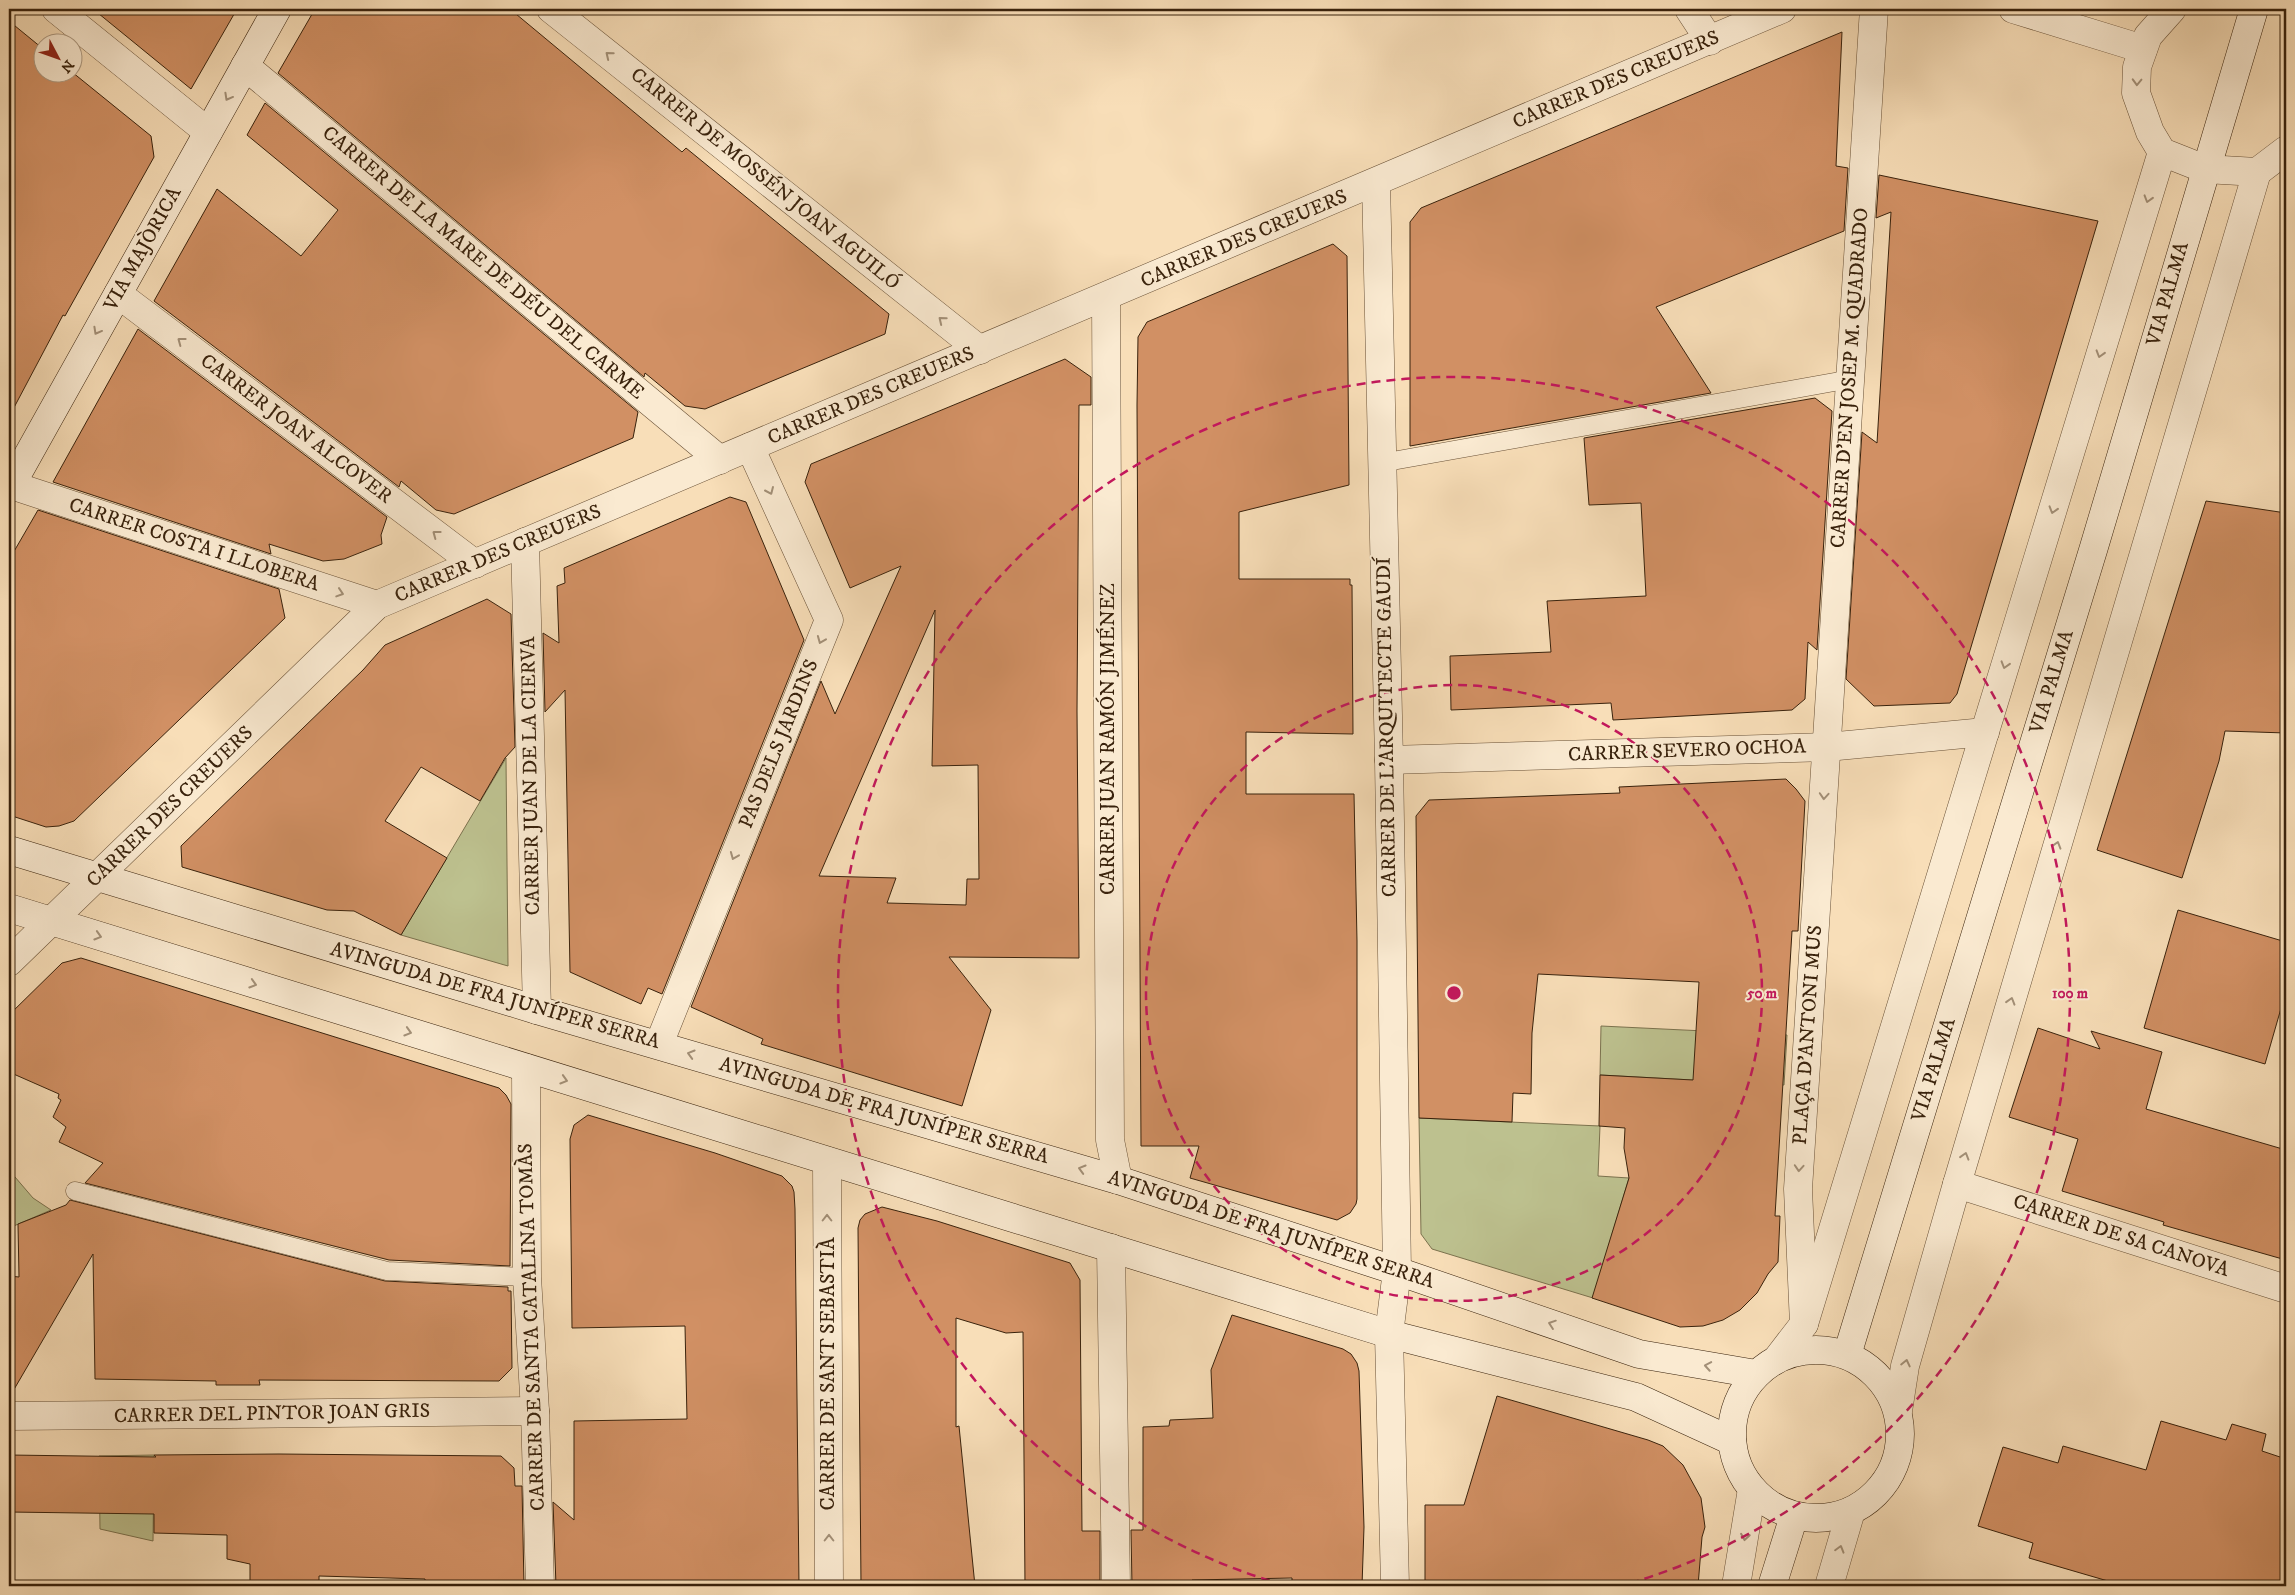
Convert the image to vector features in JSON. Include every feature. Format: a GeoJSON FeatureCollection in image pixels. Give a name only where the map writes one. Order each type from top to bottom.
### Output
{"type":"FeatureCollection","features":[{"type":"Feature","properties":{"kind":"street"},"geometry":{"type":"LineString","coordinates":[[56,9],[208,132]]}},
{"type":"Feature","properties":{"kind":"street","name":"VIA MAJÒRICA"},"geometry":{"type":"LineString","coordinates":[[10,487],[277,9]]}},
{"type":"Feature","properties":{"kind":"street","name":"CARRER DE MOSSÉN JOAN AGUILÓ"},"geometry":{"type":"LineString","coordinates":[[551,9],[980,350]]}},
{"type":"Feature","properties":{"kind":"street"},"geometry":{"type":"LineString","coordinates":[[1689,9],[1710,41]]}},
{"type":"Feature","properties":{"kind":"street","name":"CARRER DES CREUERS"},"geometry":{"type":"LineString","coordinates":[[9,962],[378,605],[1782,9]]}},
{"type":"Feature","properties":{"kind":"street","name":"CARRER D'EN JOSEP M. QUADRADO"},"geometry":{"type":"LineString","coordinates":[[1827,747],[1874,9]]}},
{"type":"Feature","properties":{"kind":"street"},"geometry":{"type":"LineString","coordinates":[[2013,9],[2143,49]]}},
{"type":"Feature","properties":{"kind":"street"},"geometry":{"type":"LineString","coordinates":[[2172,9],[2148,36],[2137,67],[2136,93],[2150,132],[2162,152],[2205,169],[2257,172]]}},
{"type":"Feature","properties":{"kind":"street","name":"VIA PALMA"},"geometry":{"type":"LineString","coordinates":[[1847,1355],[2094,547],[2254,9]]}},
{"type":"Feature","properties":{"kind":"street","name":"CARRER DE LA MARE DE DÉU DEL CARME"},"geometry":{"type":"LineString","coordinates":[[245,66],[720,460]]}},
{"type":"Feature","properties":{"kind":"street"},"geometry":{"type":"LineString","coordinates":[[1898,1411],[1905,1366],[1956,1184],[2257,172],[2286,150]]}},
{"type":"Feature","properties":{"kind":"street"},"geometry":{"type":"LineString","coordinates":[[1767,1367],[1799,1351],[1824,1350],[1847,1355],[1873,1371],[1889,1389],[1898,1411],[1901,1431],[1899,1451],[1891,1474],[1876,1495],[1851,1511],[1826,1518],[1810,1519],[1794,1516],[1779,1510],[1752,1489],[1740,1470],[1732,1441],[1734,1416],[1743,1393],[1804,1324],[2162,152]]}},
{"type":"Feature","properties":{"kind":"street","name":"CARRER DE L'ARQUITECTE GAUDÍ"},"geometry":{"type":"LineString","coordinates":[[1376,182],[1389,760],[1397,1271],[1389,1334],[1395,1586]]}},
{"type":"Feature","properties":{"kind":"street","name":"CARRER JOAN ALCOVER"},"geometry":{"type":"LineString","coordinates":[[118,294],[475,564]]}},
{"type":"Feature","properties":{"kind":"street","name":"CARRER JUAN RAMÓN JIMÉNEZ"},"geometry":{"type":"LineString","coordinates":[[1106,297],[1110,1140],[1118,1180]]}},
{"type":"Feature","properties":{"kind":"street","name":"PAS DELS JARDINS"},"geometry":{"type":"LineString","coordinates":[[659,1044],[829,620],[750,447]]}},
{"type":"Feature","properties":{"kind":"street","name":"CARRER COSTA I LLOBERA"},"geometry":{"type":"LineString","coordinates":[[10,487],[378,605]]}},
{"type":"Feature","properties":{"kind":"street","name":"CARRER JUAN DE LA CIERVA"},"geometry":{"type":"LineString","coordinates":[[525,542],[537,1010]]}},
{"type":"Feature","properties":{"kind":"street","name":"CARRER SEVERO OCHOA"},"geometry":{"type":"LineString","coordinates":[[1389,760],[1827,747],[1985,732]]}},
{"type":"Feature","properties":{"kind":"street","name":"PLAÇA D'ANTONI MUS"},"geometry":{"type":"LineString","coordinates":[[1804,1324],[1798,1189],[1827,747]]}},
{"type":"Feature","properties":{"kind":"street","name":"AVINGUDA DE FRA JUNÍPER SERRA"},"geometry":{"type":"LineString","coordinates":[[9,850],[537,1010],[659,1044],[1118,1180],[1397,1271],[1639,1354],[1767,1367]]}},
{"type":"Feature","properties":{"kind":"street"},"geometry":{"type":"LineString","coordinates":[[9,908],[1389,1334],[1636,1397],[1732,1441]]}},
{"type":"Feature","properties":{"kind":"street","name":"CARRER DE SANTA CATALINA TOMÀS"},"geometry":{"type":"LineString","coordinates":[[526,1068],[527,1276],[535,1412],[540,1586]]}},
{"type":"Feature","properties":{"kind":"street","name":"CARRER DE SANT SEBASTIÀ"},"geometry":{"type":"LineString","coordinates":[[827,1161],[829,1586]]}},
{"type":"Feature","properties":{"kind":"street","name":"CARRER DE SA CANOVA"},"geometry":{"type":"LineString","coordinates":[[1956,1184],[2286,1290]]}},
{"type":"Feature","properties":{"kind":"street"},"geometry":{"type":"LineString","coordinates":[[1111,1248],[1116,1586]]}},
{"type":"Feature","properties":{"kind":"street","name":"CARRER DEL PINTOR JOAN GRIS"},"geometry":{"type":"LineString","coordinates":[[9,1416],[535,1412]]}},
{"type":"Feature","properties":{"kind":"street"},"geometry":{"type":"LineString","coordinates":[[1736,1586],[1752,1489]]}},
{"type":"Feature","properties":{"kind":"street"},"geometry":{"type":"LineString","coordinates":[[1829,1586],[1851,1511]]}},
{"type":"Feature","properties":{"kind":"street"},"geometry":{"type":"LineString","coordinates":[[1772,1586],[1794,1516]]}},
{"type":"Feature","properties":{"kind":"lane"},"geometry":{"type":"LineString","coordinates":[[1381,463],[1850,380]]}},
{"type":"Feature","properties":{"kind":"lane"},"geometry":{"type":"LineString","coordinates":[[75,1191],[387,1271],[527,1276]]}},
{"type":"Feature","properties":{"kind":"green space"},"geometry":{"type":"Polygon","coordinates":[[[506,758],[508,966],[401,935],[506,758]]]}},
{"type":"Feature","properties":{"kind":"green space"},"geometry":{"type":"Polygon","coordinates":[[[1601,1026],[1787,1035],[1784,1085],[1600,1075],[1601,1026]]]}},
{"type":"Feature","properties":{"kind":"green space"},"geometry":{"type":"Polygon","coordinates":[[[1419,1118],[1600,1126],[1598,1176],[1629,1178],[1593,1298],[1432,1249],[1421,1234],[1419,1118]]]}},
{"type":"Feature","properties":{"kind":"green space"},"geometry":{"type":"Polygon","coordinates":[[[9,1170],[33,1198],[51,1210],[9,1228],[9,1170]]]}},
{"type":"Feature","properties":{"kind":"green space"},"geometry":{"type":"Polygon","coordinates":[[[154,1455],[153,1541],[100,1529],[99,1456],[154,1455]]]}},
{"type":"Feature","properties":{"kind":"building"},"geometry":{"type":"Polygon","coordinates":[[[93,9],[237,9],[191,89],[93,9]]]}},
{"type":"Feature","properties":{"kind":"building"},"geometry":{"type":"Polygon","coordinates":[[[315,9],[510,9],[682,152],[686,148],[889,314],[885,334],[705,409],[685,406],[645,373],[644,377],[278,73],[315,9]]]}},
{"type":"Feature","properties":{"kind":"building"},"geometry":{"type":"Polygon","coordinates":[[[9,21],[32,40],[32,82],[82,82],[82,80],[151,136],[154,157],[65,316],[63,315],[9,417],[9,21]]]}},
{"type":"Feature","properties":{"kind":"building"},"geometry":{"type":"Polygon","coordinates":[[[1842,32],[1836,166],[1848,168],[1844,231],[1656,307],[1711,393],[1410,446],[1410,222],[1421,208],[1842,32]]]}},
{"type":"Feature","properties":{"kind":"building"},"geometry":{"type":"Polygon","coordinates":[[[265,103],[638,412],[633,438],[454,514],[436,510],[401,481],[399,487],[154,301],[217,189],[301,256],[338,210],[247,135],[265,103]]]}},
{"type":"Feature","properties":{"kind":"building"},"geometry":{"type":"Polygon","coordinates":[[[1879,175],[2098,221],[1957,694],[1950,703],[1874,706],[1846,679],[1862,432],[1877,443],[1891,212],[1876,218],[1879,175]]]}},
{"type":"Feature","properties":{"kind":"building"},"geometry":{"type":"Polygon","coordinates":[[[1333,244],[1347,256],[1349,485],[1239,512],[1239,579],[1350,579],[1350,585],[1352,585],[1353,734],[1246,732],[1246,794],[1354,794],[1357,941],[1357,1199],[1350,1213],[1337,1220],[1190,1178],[1199,1146],[1141,1146],[1137,405],[1138,337],[1147,322],[1333,244]]]}},
{"type":"Feature","properties":{"kind":"building"},"geometry":{"type":"Polygon","coordinates":[[[138,329],[387,517],[381,535],[382,544],[344,559],[323,561],[269,544],[271,554],[53,482],[138,329]]]}},
{"type":"Feature","properties":{"kind":"building"},"geometry":{"type":"Polygon","coordinates":[[[1065,359],[1091,377],[1091,405],[1079,405],[1077,711],[1079,958],[949,957],[991,1010],[962,1106],[761,1044],[763,1039],[691,1007],[821,681],[835,714],[901,566],[850,588],[805,482],[811,464],[1065,359]],[[935,610],[819,876],[896,878],[887,903],[966,905],[967,879],[979,879],[978,765],[932,766],[935,610]]]}},
{"type":"Feature","properties":{"kind":"building"},"geometry":{"type":"Polygon","coordinates":[[[1815,398],[1832,411],[1817,650],[1808,642],[1805,699],[1792,710],[1613,720],[1611,703],[1451,710],[1450,656],[1551,652],[1547,601],[1646,596],[1641,503],[1589,505],[1584,438],[1815,398]]]}},
{"type":"Feature","properties":{"kind":"building"},"geometry":{"type":"Polygon","coordinates":[[[730,497],[746,502],[804,640],[662,994],[648,988],[641,1004],[570,972],[565,690],[545,712],[543,633],[559,643],[557,586],[565,583],[564,568],[730,497]]]}},
{"type":"Feature","properties":{"kind":"building"},"geometry":{"type":"Polygon","coordinates":[[[2206,501],[2286,513],[2286,733],[2225,731],[2219,761],[2182,878],[2097,850],[2206,501]]]}},
{"type":"Feature","properties":{"kind":"building"},"geometry":{"type":"Polygon","coordinates":[[[38,510],[279,589],[285,618],[74,821],[59,826],[46,827],[9,815],[9,560],[38,510]]]}},
{"type":"Feature","properties":{"kind":"building"},"geometry":{"type":"Polygon","coordinates":[[[487,599],[511,614],[515,747],[505,758],[480,801],[421,767],[385,821],[447,858],[401,935],[354,911],[327,910],[182,867],[181,846],[363,670],[385,645],[487,599]]]}},
{"type":"Feature","properties":{"kind":"building"},"geometry":{"type":"Polygon","coordinates":[[[1786,779],[1805,801],[1798,931],[1792,931],[1775,1216],[1780,1216],[1778,1262],[1768,1274],[1757,1293],[1740,1310],[1723,1320],[1703,1326],[1680,1327],[1592,1298],[1629,1178],[1624,1148],[1625,1128],[1599,1126],[1600,1075],[1693,1080],[1699,982],[1538,974],[1532,1033],[1531,1094],[1513,1093],[1512,1122],[1419,1118],[1416,816],[1429,800],[1620,793],[1619,787],[1786,779]]]}},
{"type":"Feature","properties":{"kind":"building"},"geometry":{"type":"Polygon","coordinates":[[[2178,910],[2286,942],[2286,991],[2265,1064],[2144,1028],[2178,910]]]}},
{"type":"Feature","properties":{"kind":"building"},"geometry":{"type":"Polygon","coordinates":[[[81,958],[499,1088],[511,1104],[510,1266],[389,1260],[85,1183],[103,1163],[59,1142],[66,1127],[53,1117],[61,1100],[58,1098],[59,1094],[9,1072],[9,1015],[62,963],[81,958]]]}},
{"type":"Feature","properties":{"kind":"building"},"geometry":{"type":"Polygon","coordinates":[[[2038,1028],[2100,1049],[2091,1031],[2162,1052],[2146,1109],[2286,1150],[2286,1260],[2163,1225],[2164,1222],[2062,1191],[2078,1139],[2009,1117],[2038,1028]]]}},
{"type":"Feature","properties":{"kind":"building"},"geometry":{"type":"Polygon","coordinates":[[[588,1115],[715,1153],[782,1176],[792,1186],[795,1209],[799,1586],[556,1586],[553,1502],[574,1520],[574,1421],[687,1419],[685,1326],[572,1328],[570,1139],[574,1125],[588,1115]]]}},
{"type":"Feature","properties":{"kind":"building"},"geometry":{"type":"Polygon","coordinates":[[[70,1200],[385,1281],[508,1287],[508,1291],[511,1291],[512,1368],[499,1381],[259,1380],[260,1385],[216,1385],[216,1381],[95,1379],[93,1254],[9,1398],[9,1276],[19,1277],[18,1224],[66,1205],[70,1200]]]}},
{"type":"Feature","properties":{"kind":"building"},"geometry":{"type":"Polygon","coordinates":[[[882,1207],[937,1221],[1070,1263],[1080,1280],[1082,1531],[1100,1531],[1100,1586],[1025,1586],[1023,1332],[1006,1333],[956,1318],[956,1427],[959,1426],[975,1586],[861,1586],[858,1228],[860,1220],[865,1214],[882,1207]]]}},
{"type":"Feature","properties":{"kind":"building"},"geometry":{"type":"Polygon","coordinates":[[[1232,1315],[1343,1349],[1351,1354],[1357,1363],[1359,1371],[1364,1527],[1362,1586],[1292,1586],[1292,1578],[1192,1580],[1192,1586],[1132,1586],[1131,1530],[1143,1530],[1143,1427],[1169,1426],[1170,1420],[1213,1418],[1211,1370],[1232,1315]]]}},
{"type":"Feature","properties":{"kind":"building"},"geometry":{"type":"Polygon","coordinates":[[[1497,1396],[1663,1446],[1683,1465],[1701,1498],[1705,1527],[1702,1537],[1698,1586],[1425,1586],[1425,1505],[1464,1505],[1497,1396]]]}},
{"type":"Feature","properties":{"kind":"building"},"geometry":{"type":"Polygon","coordinates":[[[2161,1421],[2226,1440],[2232,1424],[2266,1434],[2262,1451],[2286,1459],[2286,1586],[2125,1586],[2029,1558],[2033,1543],[1978,1526],[2003,1447],[2058,1463],[2063,1446],[2146,1470],[2161,1421]]]}},
{"type":"Feature","properties":{"kind":"building"},"geometry":{"type":"Polygon","coordinates":[[[9,1455],[156,1457],[154,1455],[501,1456],[514,1468],[515,1486],[522,1486],[524,1586],[425,1586],[425,1579],[319,1576],[319,1586],[250,1586],[250,1564],[227,1559],[227,1535],[154,1533],[154,1514],[9,1512],[9,1455]]]}}]}
